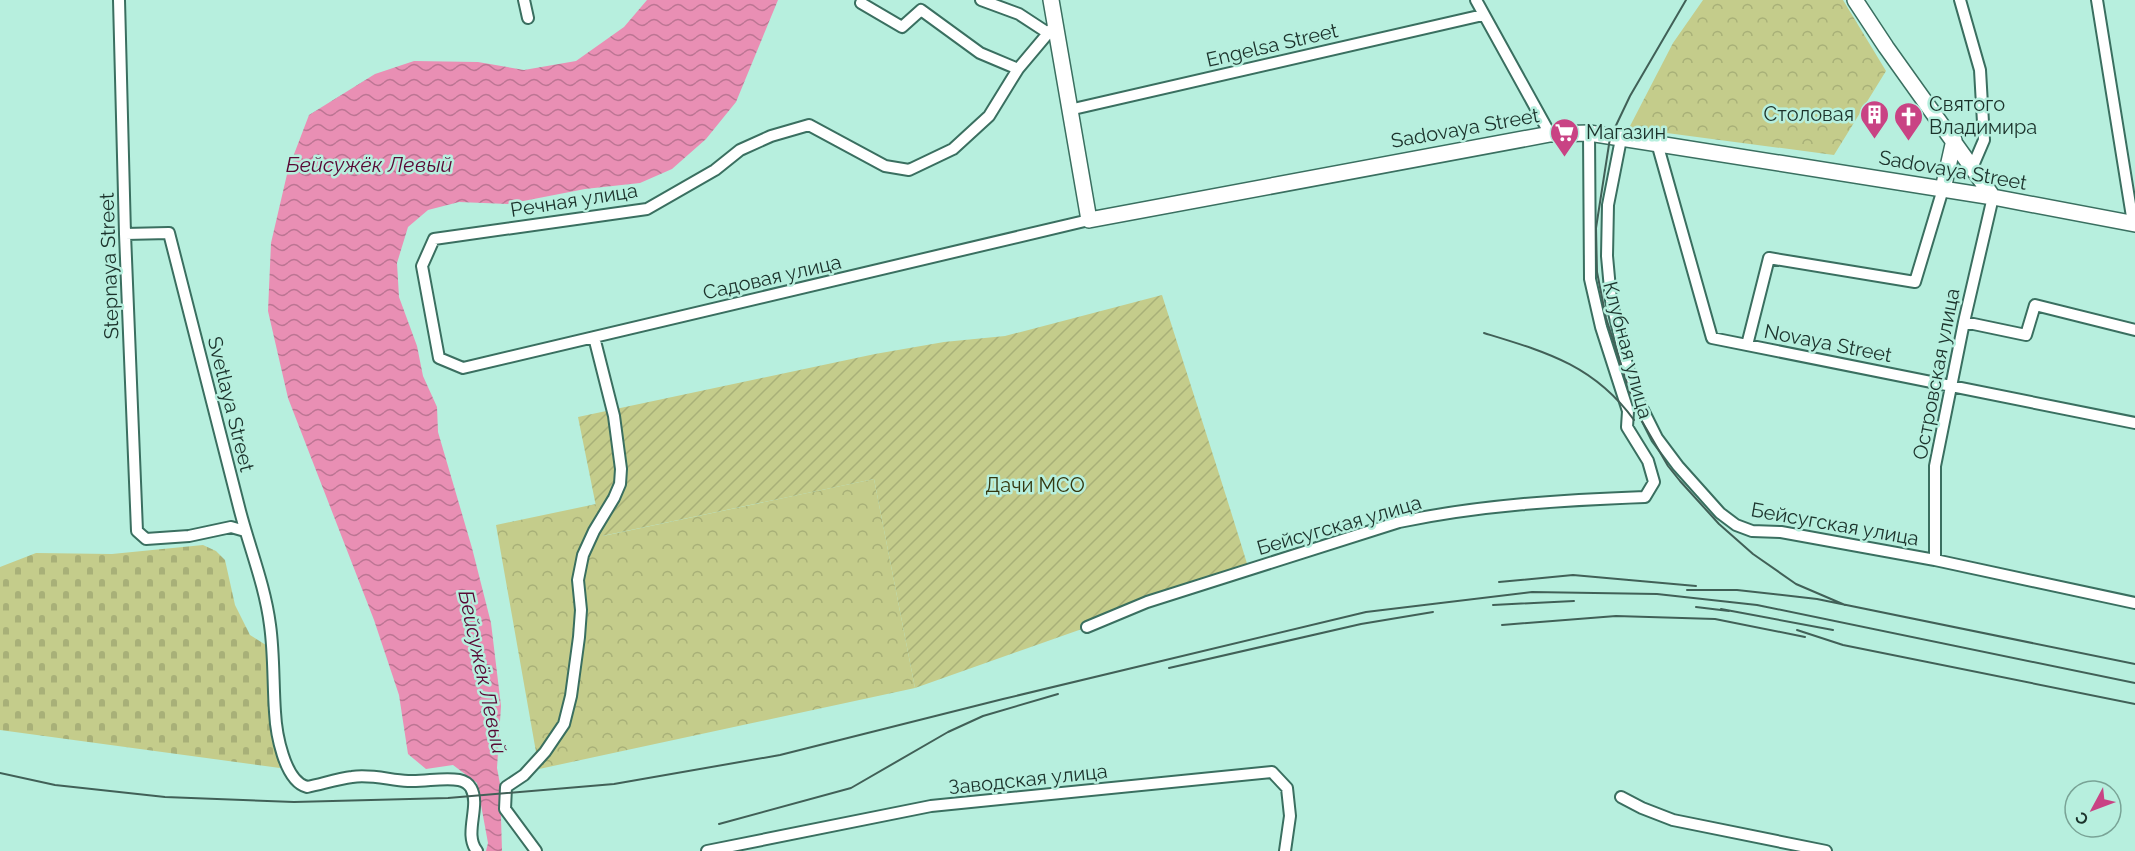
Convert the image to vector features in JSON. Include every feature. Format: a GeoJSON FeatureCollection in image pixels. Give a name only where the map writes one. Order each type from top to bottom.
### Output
{"type":"FeatureCollection","features":[{"type":"Feature","properties":{"kind":"street","name":"Stepnaya Street"},"geometry":{"type":"LineString","coordinates":[[119,0],[125,234],[137,531],[146,539],[189,536],[231,527],[245,531]]}},
{"type":"Feature","properties":{"kind":"street"},"geometry":{"type":"LineString","coordinates":[[524,0],[528,18]]}},
{"type":"Feature","properties":{"kind":"street"},"geometry":{"type":"LineString","coordinates":[[981,0],[1052,29]]}},
{"type":"Feature","properties":{"kind":"street"},"geometry":{"type":"LineString","coordinates":[[1052,0],[1052,29],[1089,220]]}},
{"type":"Feature","properties":{"kind":"street"},"geometry":{"type":"LineString","coordinates":[[1476,0],[1550,134]]}},
{"type":"Feature","properties":{"kind":"street"},"geometry":{"type":"LineString","coordinates":[[1855,0],[1993,197]]}},
{"type":"Feature","properties":{"kind":"street"},"geometry":{"type":"LineString","coordinates":[[1960,0],[1980,70],[1984,140],[1972,168]]}},
{"type":"Feature","properties":{"kind":"street"},"geometry":{"type":"LineString","coordinates":[[2097,0],[2134,223]]}},
{"type":"Feature","properties":{"kind":"street"},"geometry":{"type":"LineString","coordinates":[[861,3],[902,27],[921,10],[980,53],[1018,69]]}},
{"type":"Feature","properties":{"kind":"street","name":"Engelsa Street"},"geometry":{"type":"LineString","coordinates":[[1069,110],[1483,15]]}},
{"type":"Feature","properties":{"kind":"street","name":"Речная улица"},"geometry":{"type":"LineString","coordinates":[[463,368],[439,358],[422,266],[434,239],[647,209],[715,170],[740,150],[771,136],[808,125],[885,166],[909,170],[953,149],[989,116],[1018,69],[1052,29]]}},
{"type":"Feature","properties":{"kind":"street","name":"Sadovaya Street"},"geometry":{"type":"LineString","coordinates":[[1089,220],[1550,134],[1589,133],[1993,197],[2134,223]]}},
{"type":"Feature","properties":{"kind":"street","name":"Клубная улица"},"geometry":{"type":"LineString","coordinates":[[1589,133],[1590,279],[1601,327],[1628,411],[1627,427],[1648,462],[1654,482],[1645,496]]}},
{"type":"Feature","properties":{"kind":"street","name":"Бейсугская улица"},"geometry":{"type":"LineString","coordinates":[[1621,139],[1608,205],[1607,256],[1611,300],[1635,394],[1657,438],[1678,466],[1720,513],[1736,525],[1752,531],[1781,532],[1935,560],[2135,603]]}},
{"type":"Feature","properties":{"kind":"street"},"geometry":{"type":"LineString","coordinates":[[1747,345],[1769,258],[1915,282],[1954,140]]}},
{"type":"Feature","properties":{"kind":"street","name":"Novaya Street"},"geometry":{"type":"LineString","coordinates":[[1657,143],[1712,338],[2135,423]]}},
{"type":"Feature","properties":{"kind":"street","name":"Островская улица"},"geometry":{"type":"LineString","coordinates":[[1935,560],[1935,466],[1964,322],[1993,197]]}},
{"type":"Feature","properties":{"kind":"street","name":"Садовая улица"},"geometry":{"type":"LineString","coordinates":[[463,368],[1089,220]]}},
{"type":"Feature","properties":{"kind":"street","name":"Svetlaya Street"},"geometry":{"type":"LineString","coordinates":[[125,234],[169,233],[245,531],[267,603],[275,721],[280,746],[292,777],[296,782],[307,787],[351,777],[367,776],[407,781],[461,780],[472,790],[475,815],[472,835],[474,848],[477,851]]}},
{"type":"Feature","properties":{"kind":"street"},"geometry":{"type":"LineString","coordinates":[[1964,322],[2026,335],[2035,305],[2135,330]]}},
{"type":"Feature","properties":{"kind":"street"},"geometry":{"type":"LineString","coordinates":[[536,851],[505,809],[506,787],[524,774],[545,752],[564,724],[571,696],[579,637],[581,610],[578,580],[583,555],[620,484],[621,469],[614,416],[594,337]]}},
{"type":"Feature","properties":{"kind":"street","name":"Бейсугская улица"},"geometry":{"type":"LineString","coordinates":[[1087,627],[1147,602],[1399,522],[1426,516],[1577,499],[1645,496]]}},
{"type":"Feature","properties":{"kind":"street","name":"Заводская улица"},"geometry":{"type":"LineString","coordinates":[[706,851],[931,806],[1272,772],[1287,788],[1290,816],[1285,851]]}},
{"type":"Feature","properties":{"kind":"street"},"geometry":{"type":"LineString","coordinates":[[1621,797],[1673,820],[1826,851]]}},
{"type":"Feature","properties":{"kind":"green space"},"geometry":{"type":"Polygon","coordinates":[[[1703,0],[1843,0],[1886,71],[1834,155],[1629,128],[1673,43],[1703,0]]]}},
{"type":"Feature","properties":{"kind":"green space","name":"Дачи МСО"},"geometry":{"type":"Polygon","coordinates":[[[1162,295],[1249,570],[915,688],[874,479],[602,536],[578,417],[875,354],[944,342],[1005,336],[1162,295]]]}},
{"type":"Feature","properties":{"kind":"green space"},"geometry":{"type":"Polygon","coordinates":[[[874,479],[915,688],[539,769],[496,525],[596,504],[603,536],[874,479]]]}},
{"type":"Feature","properties":{"kind":"green space"},"geometry":{"type":"Polygon","coordinates":[[[203,545],[216,551],[225,560],[235,605],[250,635],[269,647],[272,719],[280,768],[0,730],[0,567],[36,553],[112,554],[203,545]]]}},
{"type":"Feature","properties":{"kind":"water","name":"Бейсужёк Левый"},"geometry":{"type":"Polygon","coordinates":[[[647,0],[778,0],[736,102],[706,139],[672,169],[640,183],[585,189],[508,204],[459,202],[428,210],[408,227],[397,263],[399,297],[417,346],[423,376],[437,407],[438,432],[491,623],[501,706],[497,768],[500,784],[502,851],[486,851],[488,843],[477,783],[453,765],[426,769],[408,754],[399,695],[374,620],[288,398],[268,311],[271,243],[288,170],[309,115],[375,74],[414,61],[478,62],[524,70],[576,61],[624,27],[647,0]]]}},
{"type":"Feature","properties":{"kind":"railway"},"geometry":{"type":"LineString","coordinates":[[1686,0],[1630,96],[1610,138],[1596,228],[1597,272],[1606,318],[1636,411],[1668,466],[1680,481],[1719,524],[1753,554],[1796,584],[1845,605]]}},
{"type":"Feature","properties":{"kind":"railway"},"geometry":{"type":"LineString","coordinates":[[1484,333],[1548,354],[1585,373],[1619,401],[1634,420]]}},
{"type":"Feature","properties":{"kind":"railway"},"geometry":{"type":"LineString","coordinates":[[1499,582],[1573,575],[1696,586]]}},
{"type":"Feature","properties":{"kind":"railway"},"geometry":{"type":"LineString","coordinates":[[1687,590],[1737,590],[1817,599],[2135,664]]}},
{"type":"Feature","properties":{"kind":"railway"},"geometry":{"type":"LineString","coordinates":[[0,773],[55,785],[165,797],[294,802],[448,798],[614,784],[780,755],[1366,612],[1532,592],[1657,594],[1757,605],[2135,683]]}},
{"type":"Feature","properties":{"kind":"railway"},"geometry":{"type":"LineString","coordinates":[[1493,605],[1574,601]]}},
{"type":"Feature","properties":{"kind":"railway"},"geometry":{"type":"LineString","coordinates":[[1696,607],[1729,611]]}},
{"type":"Feature","properties":{"kind":"railway"},"geometry":{"type":"LineString","coordinates":[[1721,609],[1833,630]]}},
{"type":"Feature","properties":{"kind":"railway"},"geometry":{"type":"LineString","coordinates":[[1169,668],[1361,624],[1433,612]]}},
{"type":"Feature","properties":{"kind":"railway"},"geometry":{"type":"LineString","coordinates":[[1502,625],[1616,616],[1715,619],[1805,637]]}},
{"type":"Feature","properties":{"kind":"railway"},"geometry":{"type":"LineString","coordinates":[[1797,630],[1843,645],[2135,704]]}},
{"type":"Feature","properties":{"kind":"railway"},"geometry":{"type":"LineString","coordinates":[[719,824],[851,788],[948,732],[983,716],[1058,694]]}},
{"type":"Feature","properties":{"kind":"place","name":"Столовая"},"geometry":{"type":"Point","coordinates":[1875,140]}},
{"type":"Feature","properties":{"kind":"place","name":"Святого Владимира"},"geometry":{"type":"Point","coordinates":[1908,142]}},
{"type":"Feature","properties":{"kind":"place","name":"Магазин"},"geometry":{"type":"Point","coordinates":[1565,158]}}]}
